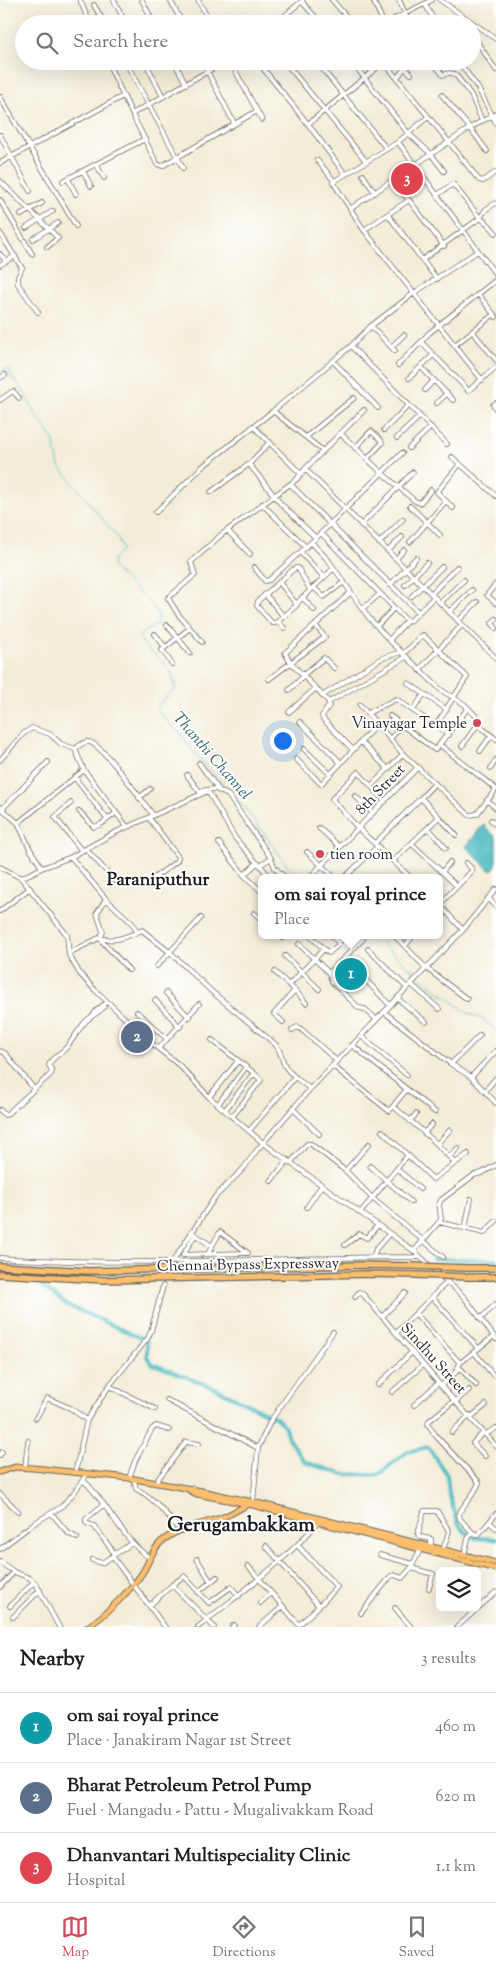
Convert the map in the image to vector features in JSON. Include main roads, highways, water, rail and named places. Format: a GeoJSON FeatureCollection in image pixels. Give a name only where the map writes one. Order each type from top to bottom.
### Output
{"type":"FeatureCollection","features":[{"type":"Feature","properties":{"kind":"highway","name":"Chennai Bypass Expressway"},"geometry":{"type":"LineString","coordinates":[[0,1266],[89,1271],[168,1271],[364,1265],[496,1268]]}},
{"type":"Feature","properties":{"kind":"highway","name":"Chennai Bypass Expressway"},"geometry":{"type":"LineString","coordinates":[[0,1274],[104,1280],[368,1274],[496,1277]]}},
{"type":"Feature","properties":{"kind":"main road"},"geometry":{"type":"LineString","coordinates":[[0,1472],[15,1467],[25,1467],[155,1483],[250,1503],[422,1547],[496,1563]]}},
{"type":"Feature","properties":{"kind":"main road"},"geometry":{"type":"LineString","coordinates":[[91,1626],[123,1596],[143,1571],[160,1544],[180,1531],[222,1518],[250,1503]]}},
{"type":"Feature","properties":{"kind":"main road"},"geometry":{"type":"LineString","coordinates":[[422,1547],[431,1546],[496,1569]]}},
{"type":"Feature","properties":{"kind":"water"},"geometry":{"type":"Polygon","coordinates":[[[484,825],[496,837],[496,866],[492,870],[488,869],[466,847],[484,825]]]}},
{"type":"Feature","properties":{"kind":"waterway","name":"Thanthi Channel"},"geometry":{"type":"LineString","coordinates":[[0,371],[9,369],[11,376],[23,390],[35,413],[53,439],[59,466],[118,538],[122,550],[113,559],[112,567],[152,605],[158,615],[157,624],[139,636],[148,649],[166,665],[174,679],[175,689],[156,707],[246,809],[295,874]]}},
{"type":"Feature","properties":{"kind":"waterway","name":"Thanthi Channel"},"geometry":{"type":"LineString","coordinates":[[377,939],[425,981],[468,1013],[484,1020],[496,1031]]}},
{"type":"Feature","properties":{"kind":"waterway"},"geometry":{"type":"LineString","coordinates":[[433,1259],[496,1260]]}},
{"type":"Feature","properties":{"kind":"waterway"},"geometry":{"type":"LineString","coordinates":[[41,1286],[67,1305],[145,1340],[147,1343],[147,1357],[153,1364],[215,1388],[276,1418],[284,1425],[288,1438],[305,1462],[342,1474],[378,1475],[407,1452],[428,1447],[447,1475],[449,1494],[458,1523],[463,1530],[475,1538],[496,1539]]}},
{"type":"Feature","properties":{"kind":"place","name":"Dhanvantari Multispeciality Clinic"},"geometry":{"type":"Point","coordinates":[407,179]}},
{"type":"Feature","properties":{"kind":"place","name":"Vinayagar Temple"},"geometry":{"type":"Point","coordinates":[477,723]}},
{"type":"Feature","properties":{"kind":"place","name":"tien room"},"geometry":{"type":"Point","coordinates":[320,854]}},
{"type":"Feature","properties":{"kind":"place","name":"om sai royal prince"},"geometry":{"type":"Point","coordinates":[351,974]}},
{"type":"Feature","properties":{"kind":"place","name":"Bharat Petroleum Petrol Pump"},"geometry":{"type":"Point","coordinates":[137,1037]}},
{"type":"Feature","properties":{"kind":"district","name":"Paraniputhur"},"geometry":{"type":"Point","coordinates":[158,879]}},
{"type":"Feature","properties":{"kind":"district","name":"Gerugambakkam"},"geometry":{"type":"Point","coordinates":[241,1524]}}]}
